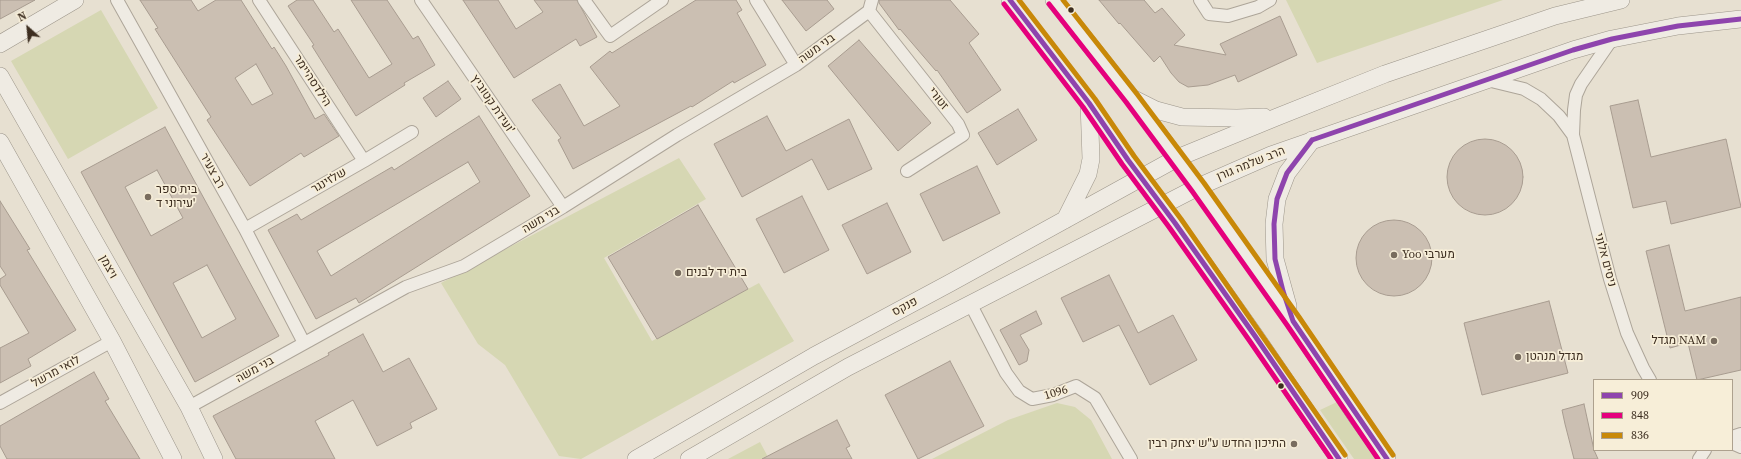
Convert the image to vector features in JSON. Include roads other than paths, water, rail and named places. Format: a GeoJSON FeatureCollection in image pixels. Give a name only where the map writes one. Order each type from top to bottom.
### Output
{"type":"FeatureCollection","features":[{"type":"Feature","properties":{"kind":"main road"},"geometry":{"type":"LineString","coordinates":[[0,44],[75,0]]}},
{"type":"Feature","properties":{"kind":"main road"},"geometry":{"type":"LineString","coordinates":[[1010,0],[1089,103],[1255,336],[1338,459]]}},
{"type":"Feature","properties":{"kind":"main road"},"geometry":{"type":"LineString","coordinates":[[1054,0],[1132,98],[1177,158],[1293,321],[1387,459]]}},
{"type":"Feature","properties":{"kind":"main road"},"geometry":{"type":"LineString","coordinates":[[1177,158],[1385,74],[1548,19],[1596,5],[1622,0]]}},
{"type":"Feature","properties":{"kind":"main road","name":"הרב שלמה גורן"},"geometry":{"type":"LineString","coordinates":[[1198,187],[1272,155],[1312,140],[1573,50],[1612,39],[1678,26],[1737,20]]}},
{"type":"Feature","properties":{"kind":"main road","name":"ויצמן"},"geometry":{"type":"LineString","coordinates":[[0,76],[189,407],[214,459]]}},
{"type":"Feature","properties":{"kind":"main road"},"geometry":{"type":"LineString","coordinates":[[1132,98],[1156,110],[1182,117],[1277,117]]}},
{"type":"Feature","properties":{"kind":"main road"},"geometry":{"type":"LineString","coordinates":[[1065,220],[1088,174],[1091,159],[1089,103]]}},
{"type":"Feature","properties":{"kind":"main road"},"geometry":{"type":"LineString","coordinates":[[1293,321],[1283,291],[1275,259],[1274,224],[1276,199],[1286,173],[1312,140]]}},
{"type":"Feature","properties":{"kind":"main road"},"geometry":{"type":"LineString","coordinates":[[0,142],[112,341],[173,459]]}},
{"type":"Feature","properties":{"kind":"main road","name":"פנקס"},"geometry":{"type":"LineString","coordinates":[[636,459],[814,356],[1177,158]]}},
{"type":"Feature","properties":{"kind":"main road"},"geometry":{"type":"LineString","coordinates":[[689,459],[848,367],[1198,187]]}},
{"type":"Feature","properties":{"kind":"street","name":"רב צעיר"},"geometry":{"type":"LineString","coordinates":[[117,0],[245,229],[304,343]]}},
{"type":"Feature","properties":{"kind":"street","name":"הילדסהיימר"},"geometry":{"type":"LineString","coordinates":[[259,0],[364,161]]}},
{"type":"Feature","properties":{"kind":"street","name":"ועידת קטוביץ'"},"geometry":{"type":"LineString","coordinates":[[420,0],[563,207]]}},
{"type":"Feature","properties":{"kind":"street"},"geometry":{"type":"LineString","coordinates":[[584,0],[610,36],[662,0]]}},
{"type":"Feature","properties":{"kind":"street"},"geometry":{"type":"LineString","coordinates":[[756,0],[796,64]]}},
{"type":"Feature","properties":{"kind":"street"},"geometry":{"type":"LineString","coordinates":[[1200,0],[1209,14],[1228,16],[1258,7],[1270,0]]}},
{"type":"Feature","properties":{"kind":"street","name":"בני משה"},"geometry":{"type":"LineString","coordinates":[[189,407],[406,287],[464,266],[796,64],[871,6]]}},
{"type":"Feature","properties":{"kind":"street","name":"זטורי"},"geometry":{"type":"LineString","coordinates":[[871,6],[958,124],[963,135],[907,171]]}},
{"type":"Feature","properties":{"kind":"street","name":"ניסים אלוני"},"geometry":{"type":"LineString","coordinates":[[1612,39],[1576,95],[1573,136],[1610,279],[1628,333],[1649,379]]}},
{"type":"Feature","properties":{"kind":"street","name":"ניסים אלוני"},"geometry":{"type":"LineString","coordinates":[[1486,79],[1524,89],[1541,99],[1559,116],[1573,136]]}},
{"type":"Feature","properties":{"kind":"street","name":"שלזינגר"},"geometry":{"type":"LineString","coordinates":[[245,229],[412,132]]}},
{"type":"Feature","properties":{"kind":"street","name":"1096"},"geometry":{"type":"LineString","coordinates":[[971,305],[1006,373],[1019,391],[1032,399],[1053,395],[1076,386],[1095,398],[1131,459]]}},
{"type":"Feature","properties":{"kind":"street","name":"לואי מרשל"},"geometry":{"type":"LineString","coordinates":[[0,403],[112,341]]}},
{"type":"Feature","properties":{"kind":"place","name":"בית ספר עירוני ד'"},"geometry":{"type":"Point","coordinates":[148,197]}},
{"type":"Feature","properties":{"kind":"place","name":"Yoo מערבי"},"geometry":{"type":"Point","coordinates":[1394,255]}},
{"type":"Feature","properties":{"kind":"place","name":"בית יד לבנים"},"geometry":{"type":"Point","coordinates":[678,273]}},
{"type":"Feature","properties":{"kind":"place","name":"מגדל NAM"},"geometry":{"type":"Point","coordinates":[1714,341]}},
{"type":"Feature","properties":{"kind":"place","name":"מגדל מנהטן"},"geometry":{"type":"Point","coordinates":[1518,357]}},
{"type":"Feature","properties":{"kind":"place","name":"התיכון החדש ע\"ש יצחק רבין"},"geometry":{"type":"Point","coordinates":[1294,444]}}]}
